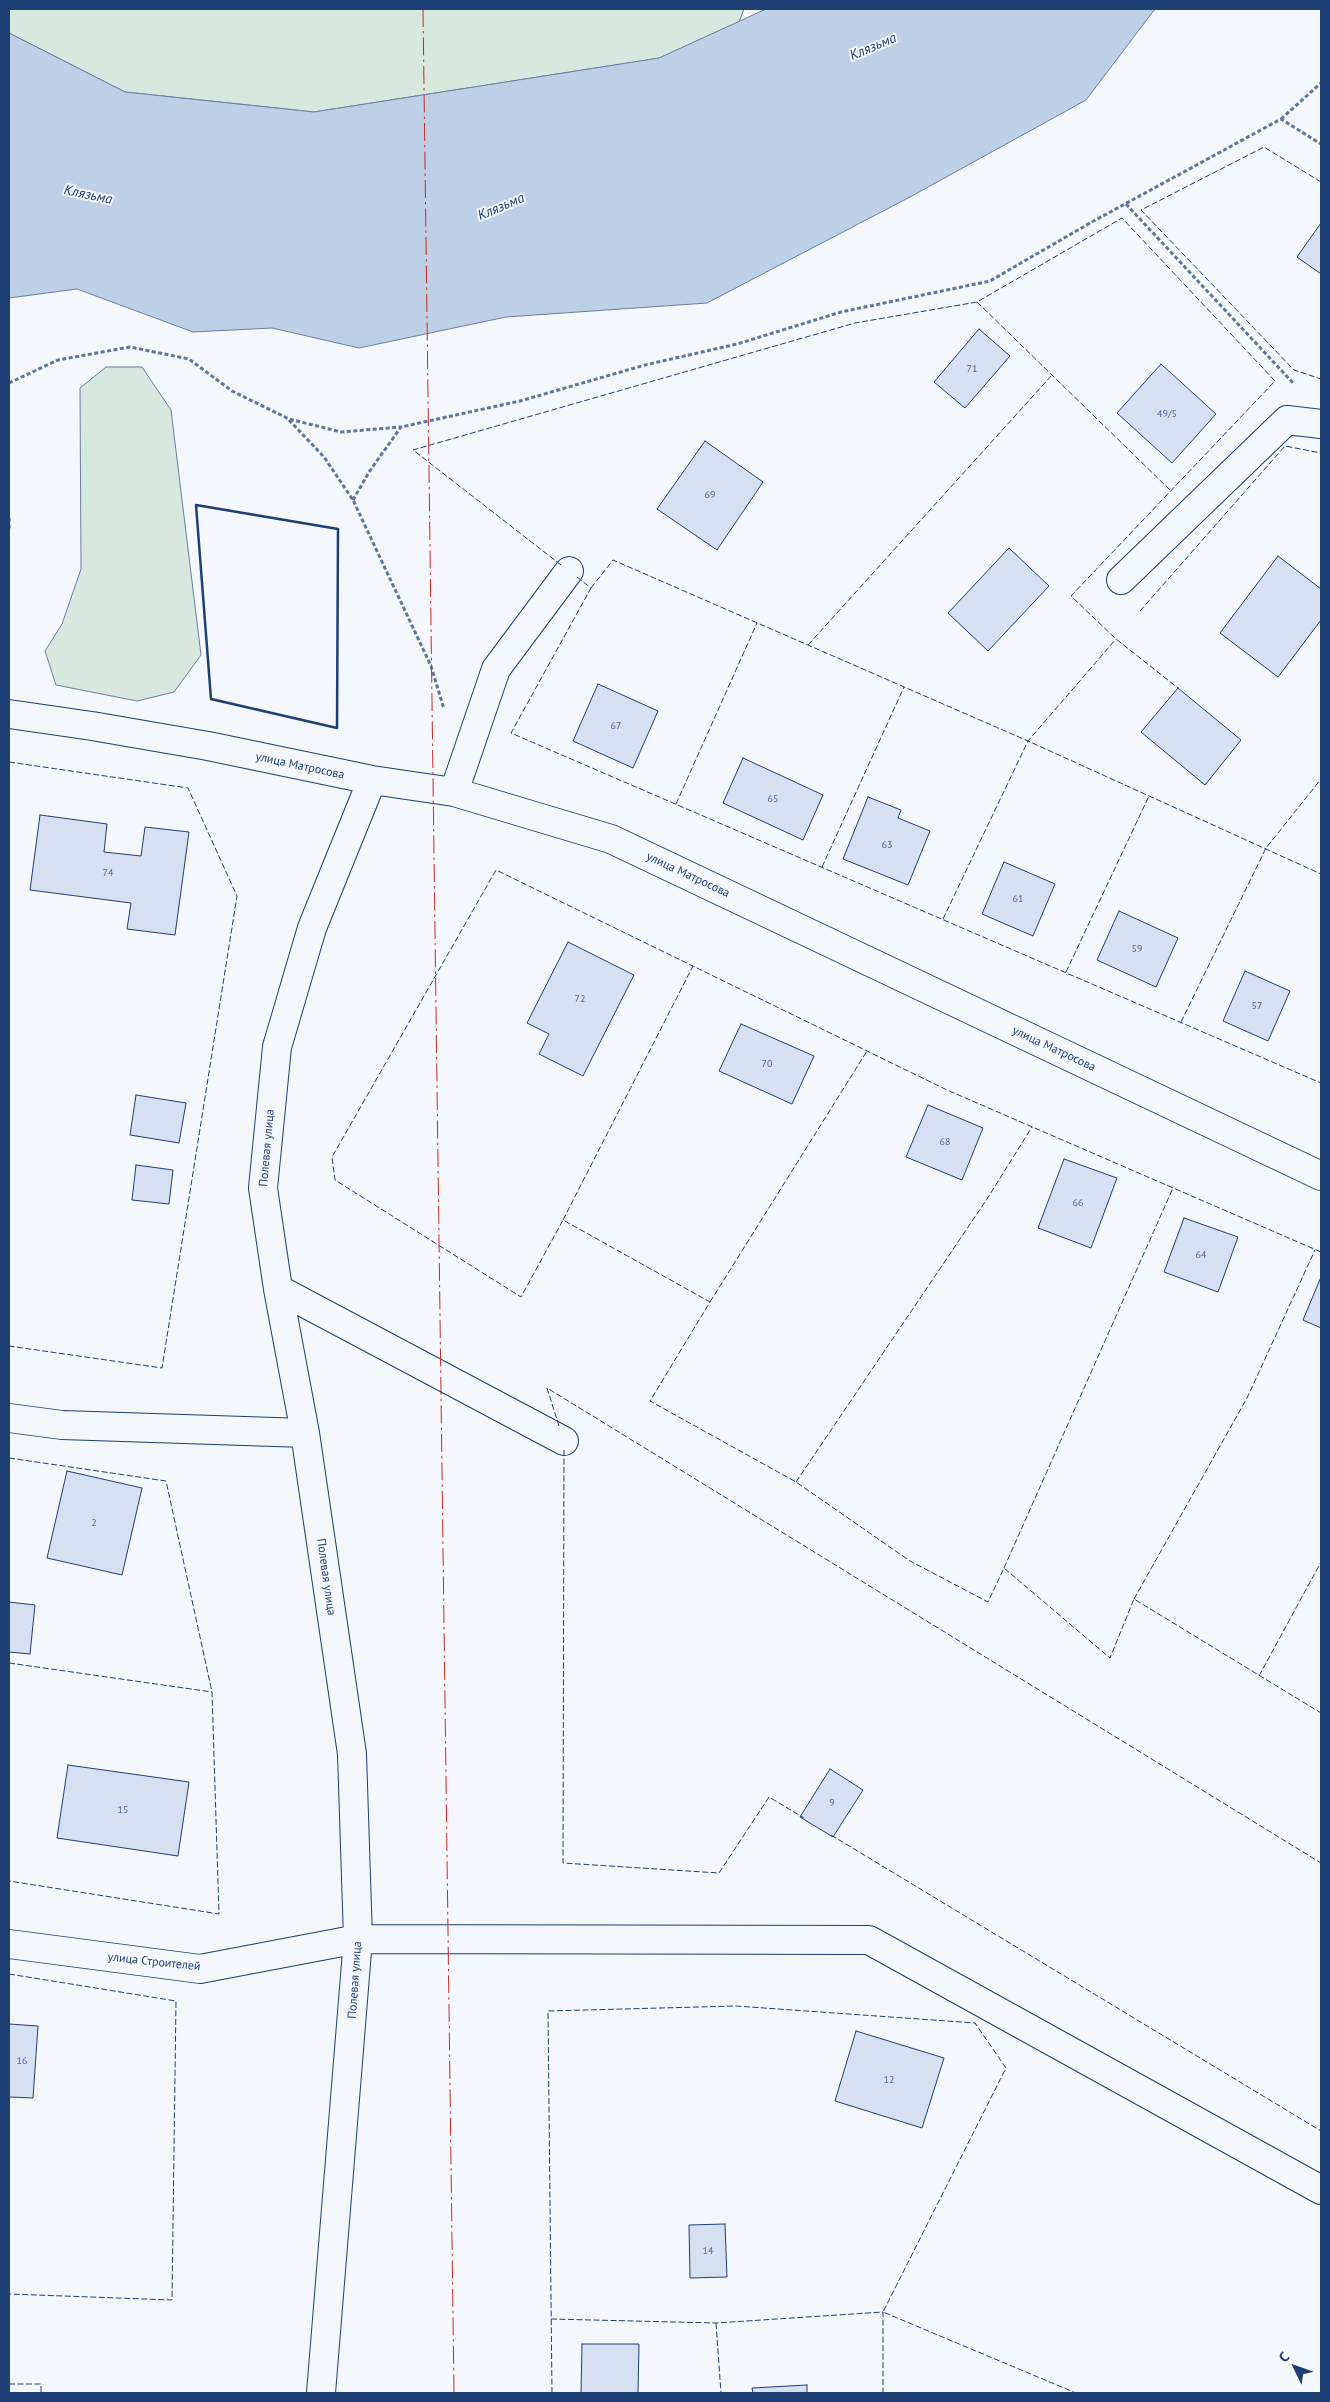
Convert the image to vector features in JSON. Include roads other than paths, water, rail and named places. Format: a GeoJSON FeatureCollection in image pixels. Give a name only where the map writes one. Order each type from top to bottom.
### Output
{"type":"FeatureCollection","features":[{"type":"Feature","properties":{"kind":"street"},"geometry":{"type":"LineString","coordinates":[[1121,580],[1288,420],[1321,424]]}},
{"type":"Feature","properties":{"kind":"street"},"geometry":{"type":"LineString","coordinates":[[454,792],[496,669],[569,571]]}},
{"type":"Feature","properties":{"kind":"street","name":"улица Матросова"},"geometry":{"type":"LineString","coordinates":[[9,714],[208,746],[372,780],[454,792],[611,839],[1321,1176]]}},
{"type":"Feature","properties":{"kind":"street","name":"Полевая улица"},"geometry":{"type":"LineString","coordinates":[[321,2393],[358,1939],[352,1754],[305,1432],[278,1289],[263,1188],[277,1048],[312,928],[372,780]]}},
{"type":"Feature","properties":{"kind":"street"},"geometry":{"type":"LineString","coordinates":[[278,1289],[564,1441]]}},
{"type":"Feature","properties":{"kind":"street"},"geometry":{"type":"LineString","coordinates":[[9,1418],[62,1425],[305,1432]]}},
{"type":"Feature","properties":{"kind":"street","name":"улица Строителей"},"geometry":{"type":"LineString","coordinates":[[9,1944],[200,1969],[358,1939],[869,1940],[1321,2190]]}},
{"type":"Feature","properties":{"kind":"water","name":"Клязьма"},"geometry":{"type":"Polygon","coordinates":[[[766,9],[1155,9],[1086,100],[910,197],[707,303],[506,317],[359,348],[272,328],[193,332],[77,289],[9,298],[9,33],[125,92],[314,112],[659,58],[766,9]]]}}]}
